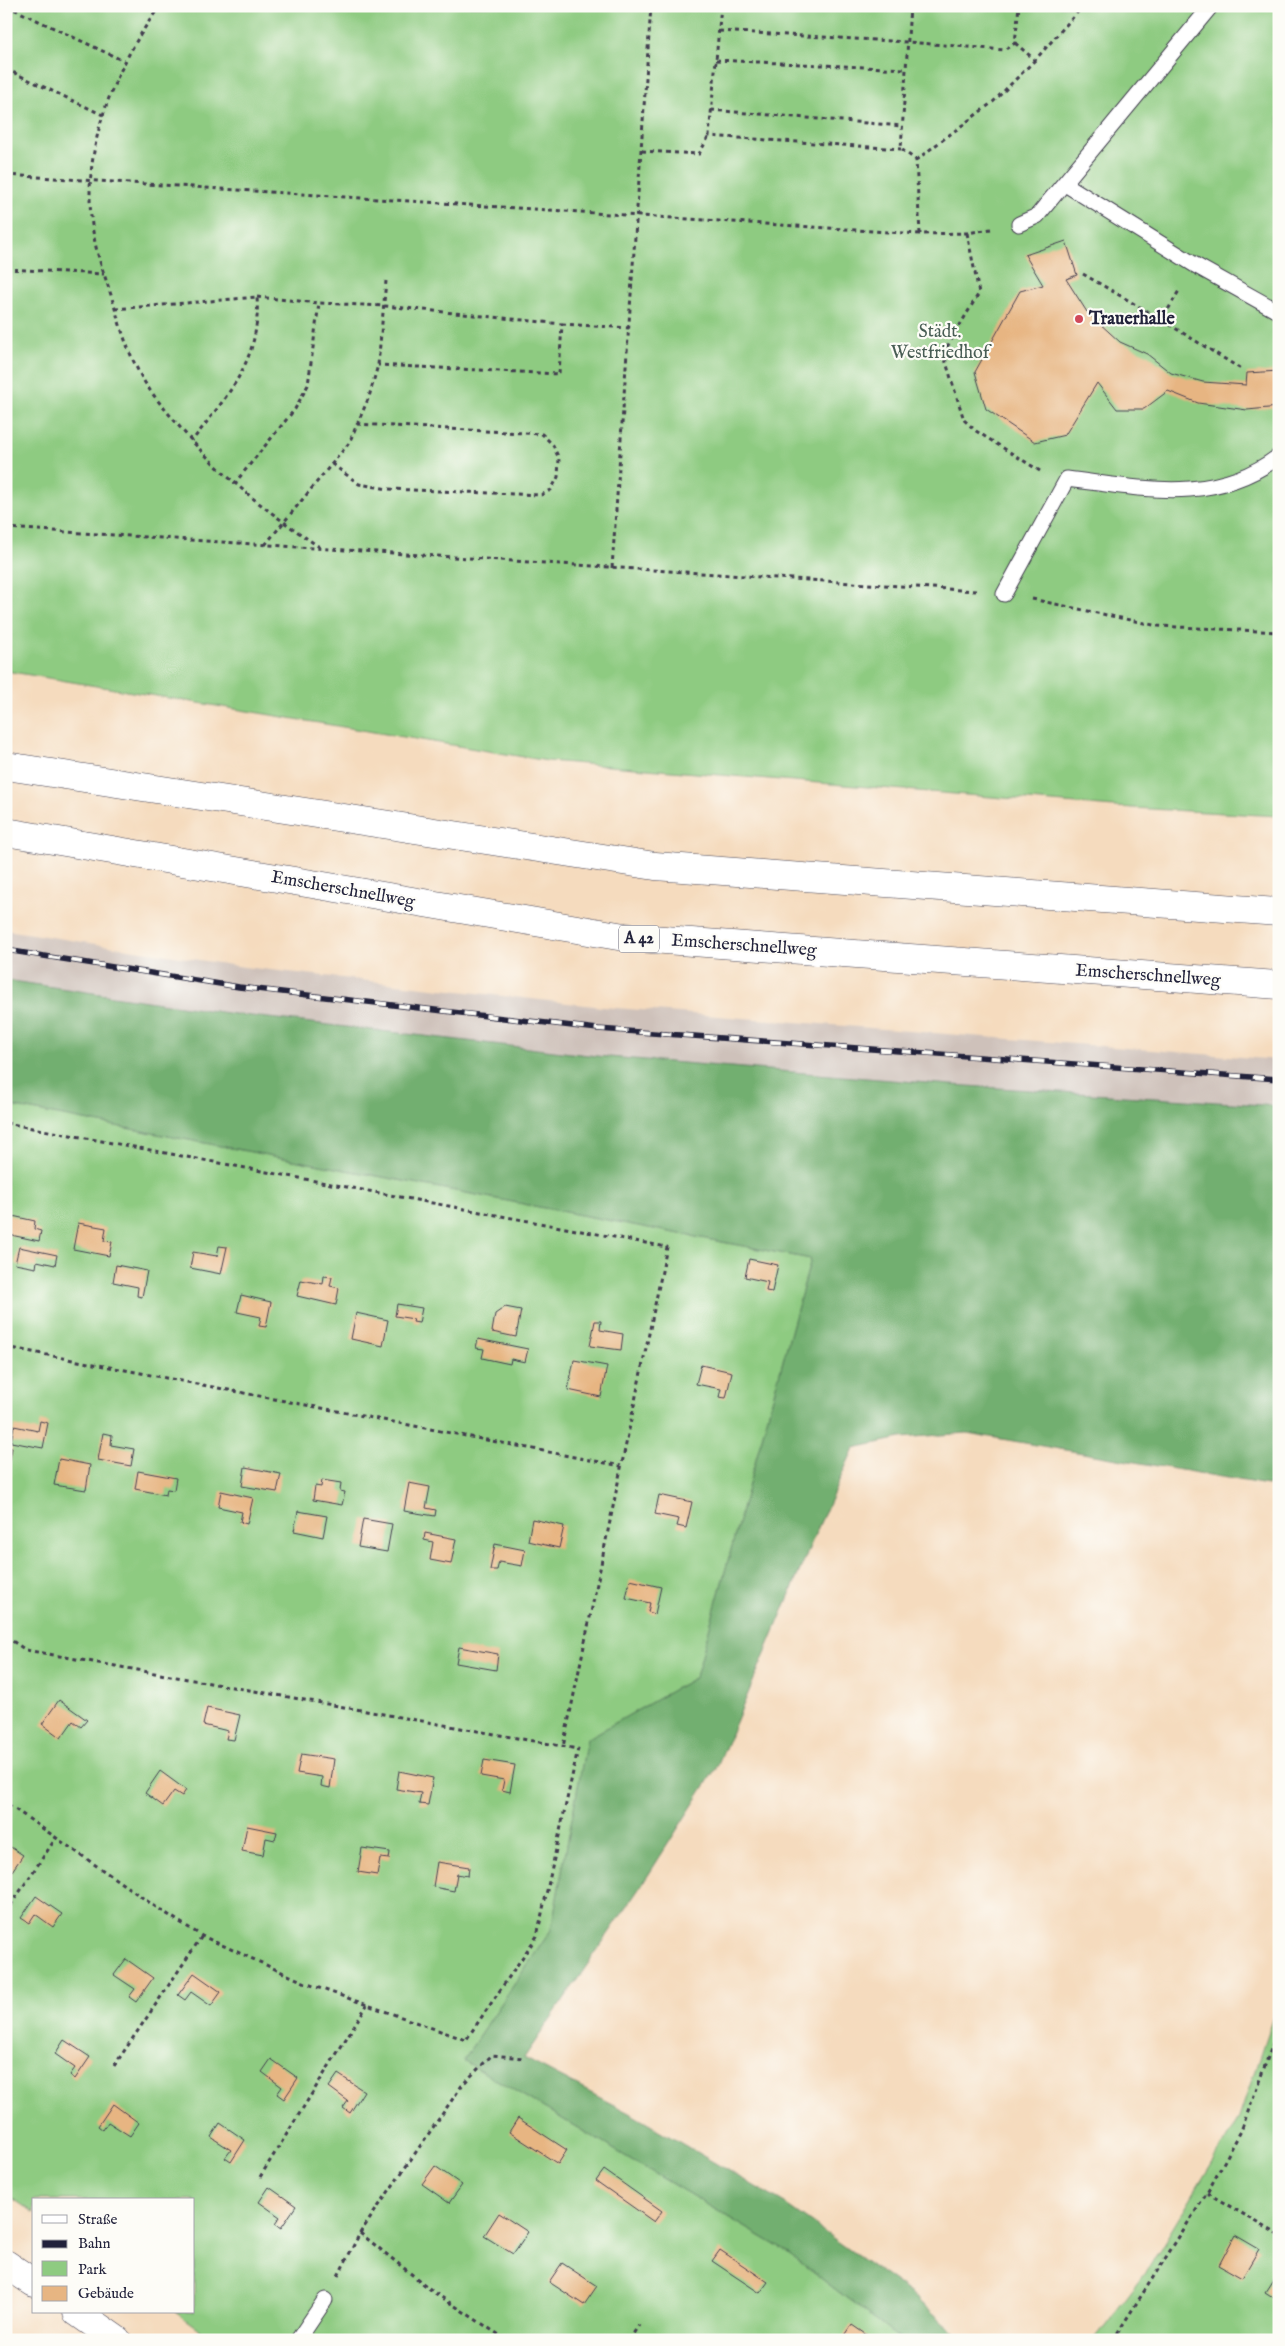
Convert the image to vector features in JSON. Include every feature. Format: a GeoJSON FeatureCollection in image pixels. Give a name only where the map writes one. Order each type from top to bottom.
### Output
{"type":"FeatureCollection","features":[{"type":"Feature","properties":{"kind":"main road"},"geometry":{"type":"LineString","coordinates":[[6,766],[656,866],[1279,912]]}},
{"type":"Feature","properties":{"kind":"main road","name":"Emscherschnellweg"},"geometry":{"type":"LineString","coordinates":[[6,832],[624,937],[1279,985]]}},
{"type":"Feature","properties":{"kind":"main road"},"geometry":{"type":"LineString","coordinates":[[6,2264],[32,2282]]}},
{"type":"Feature","properties":{"kind":"main road"},"geometry":{"type":"LineString","coordinates":[[80,2314],[117,2340]]}},
{"type":"Feature","properties":{"kind":"lane"},"geometry":{"type":"LineString","coordinates":[[1020,224],[1037,216],[1065,184],[1105,132],[1212,6]]}},
{"type":"Feature","properties":{"kind":"lane"},"geometry":{"type":"LineString","coordinates":[[1065,184],[1194,265],[1279,312]]}},
{"type":"Feature","properties":{"kind":"lane"},"geometry":{"type":"LineString","coordinates":[[1004,594],[1067,479],[1158,490],[1190,491],[1221,484],[1262,469],[1279,456]]}},
{"type":"Feature","properties":{"kind":"lane"},"geometry":{"type":"LineString","coordinates":[[298,2340],[325,2300]]}},
{"type":"Feature","properties":{"kind":"path"},"geometry":{"type":"LineString","coordinates":[[7,6],[126,62]]}},
{"type":"Feature","properties":{"kind":"path"},"geometry":{"type":"LineString","coordinates":[[148,6],[157,10]]}},
{"type":"Feature","properties":{"kind":"path"},"geometry":{"type":"LineString","coordinates":[[160,6],[126,62],[103,115],[94,150],[90,180],[93,236],[104,274],[125,340],[141,376],[162,406],[192,441],[234,484],[283,523],[323,549]]}},
{"type":"Feature","properties":{"kind":"path"},"geometry":{"type":"LineString","coordinates":[[612,568],[638,216],[651,6]]}},
{"type":"Feature","properties":{"kind":"path"},"geometry":{"type":"LineString","coordinates":[[642,150],[699,154],[709,136],[721,6]]}},
{"type":"Feature","properties":{"kind":"path"},"geometry":{"type":"LineString","coordinates":[[900,149],[910,6]]}},
{"type":"Feature","properties":{"kind":"path"},"geometry":{"type":"LineString","coordinates":[[1015,43],[1019,6]]}},
{"type":"Feature","properties":{"kind":"path"},"geometry":{"type":"LineString","coordinates":[[916,160],[993,102],[1035,60],[1083,6]]}},
{"type":"Feature","properties":{"kind":"path"},"geometry":{"type":"LineString","coordinates":[[719,31],[908,42],[1004,50],[1015,43]]}},
{"type":"Feature","properties":{"kind":"path"},"geometry":{"type":"LineString","coordinates":[[1015,43],[1035,60]]}},
{"type":"Feature","properties":{"kind":"path"},"geometry":{"type":"LineString","coordinates":[[716,60],[906,69]]}},
{"type":"Feature","properties":{"kind":"path"},"geometry":{"type":"LineString","coordinates":[[6,69],[103,115]]}},
{"type":"Feature","properties":{"kind":"path"},"geometry":{"type":"LineString","coordinates":[[712,110],[902,126]]}},
{"type":"Feature","properties":{"kind":"path"},"geometry":{"type":"LineString","coordinates":[[709,136],[900,149],[916,160]]}},
{"type":"Feature","properties":{"kind":"path"},"geometry":{"type":"LineString","coordinates":[[916,160],[920,234]]}},
{"type":"Feature","properties":{"kind":"path"},"geometry":{"type":"LineString","coordinates":[[6,175],[920,234],[967,233],[979,293],[947,346],[945,359],[964,420],[976,432],[1048,476],[1067,479]]}},
{"type":"Feature","properties":{"kind":"path"},"geometry":{"type":"LineString","coordinates":[[1162,320],[1194,265]]}},
{"type":"Feature","properties":{"kind":"path"},"geometry":{"type":"LineString","coordinates":[[6,269],[104,274]]}},
{"type":"Feature","properties":{"kind":"path"},"geometry":{"type":"LineString","coordinates":[[1083,274],[1241,368]]}},
{"type":"Feature","properties":{"kind":"path"},"geometry":{"type":"LineString","coordinates":[[265,545],[349,443],[369,397],[378,365],[386,281]]}},
{"type":"Feature","properties":{"kind":"path"},"geometry":{"type":"LineString","coordinates":[[115,308],[257,297],[319,303],[385,306],[562,324],[629,328]]}},
{"type":"Feature","properties":{"kind":"path"},"geometry":{"type":"LineString","coordinates":[[192,441],[238,381],[246,365],[255,335],[257,297]]}},
{"type":"Feature","properties":{"kind":"path"},"geometry":{"type":"LineString","coordinates":[[234,484],[295,409],[308,385],[319,303]]}},
{"type":"Feature","properties":{"kind":"path"},"geometry":{"type":"LineString","coordinates":[[378,365],[559,374],[562,324]]}},
{"type":"Feature","properties":{"kind":"path"},"geometry":{"type":"LineString","coordinates":[[332,464],[359,484],[388,489],[541,495],[552,490],[558,477],[559,459],[554,445],[542,434],[357,424]]}},
{"type":"Feature","properties":{"kind":"path"},"geometry":{"type":"LineString","coordinates":[[6,528],[1004,594],[1158,626],[1279,632]]}},
{"type":"Feature","properties":{"kind":"path"},"geometry":{"type":"LineString","coordinates":[[6,1123],[667,1248],[563,1747]]}},
{"type":"Feature","properties":{"kind":"path"},"geometry":{"type":"LineString","coordinates":[[6,1347],[621,1466]]}},
{"type":"Feature","properties":{"kind":"path"},"geometry":{"type":"LineString","coordinates":[[6,1637],[26,1650],[578,1749],[537,1936],[466,2040],[308,1984],[202,1936],[156,1907],[6,1803]]}},
{"type":"Feature","properties":{"kind":"path"},"geometry":{"type":"LineString","coordinates":[[6,1912],[56,1838]]}},
{"type":"Feature","properties":{"kind":"path"},"geometry":{"type":"LineString","coordinates":[[114,2066],[202,1936]]}},
{"type":"Feature","properties":{"kind":"path"},"geometry":{"type":"LineString","coordinates":[[260,2177],[368,2005]]}},
{"type":"Feature","properties":{"kind":"path"},"geometry":{"type":"LineString","coordinates":[[1113,2340],[1207,2192],[1240,2131],[1279,2027]]}},
{"type":"Feature","properties":{"kind":"path"},"geometry":{"type":"LineString","coordinates":[[325,2300],[360,2233],[463,2084],[492,2055],[524,2058]]}},
{"type":"Feature","properties":{"kind":"path"},"geometry":{"type":"LineString","coordinates":[[1207,2192],[1279,2236]]}},
{"type":"Feature","properties":{"kind":"path"},"geometry":{"type":"LineString","coordinates":[[360,2233],[435,2293],[507,2340]]}},
{"type":"Feature","properties":{"kind":"path"},"geometry":{"type":"LineString","coordinates":[[629,2340],[639,2325]]}},
{"type":"Feature","properties":{"kind":"shaded area"},"geometry":{"type":"Polygon","coordinates":[[[6,930],[244,967],[603,1007],[1279,1060],[1279,1106],[952,1085],[597,1056],[234,1014],[6,980],[6,930]]]}},
{"type":"Feature","properties":{"kind":"green space","name":"Städt. Westfriedhof"},"geometry":{"type":"Polygon","coordinates":[[[6,6],[1279,6],[1279,816],[1114,807],[548,761],[6,671],[6,6]]]}},
{"type":"Feature","properties":{"kind":"green space"},"geometry":{"type":"Polygon","coordinates":[[[6,980],[234,1014],[597,1056],[952,1085],[1279,1106],[1279,1487],[967,1433],[901,1438],[854,1448],[816,1532],[718,1765],[649,1874],[524,2058],[633,2115],[785,2204],[913,2295],[963,2340],[901,2340],[787,2252],[463,2060],[551,1930],[587,1739],[696,1677],[811,1259],[6,1105],[6,980]]]}},
{"type":"Feature","properties":{"kind":"green space"},"geometry":{"type":"Polygon","coordinates":[[[6,1105],[811,1259],[696,1677],[587,1739],[551,1930],[463,2060],[787,2252],[901,2340],[214,2340],[178,2314],[195,2314],[195,2198],[32,2198],[32,2212],[6,2194],[6,1105]]]}},
{"type":"Feature","properties":{"kind":"green space"},"geometry":{"type":"Polygon","coordinates":[[[1279,1999],[1279,2340],[1094,2340],[1148,2269],[1239,2118],[1279,1999]]]}},
{"type":"Feature","properties":{"kind":"building"},"geometry":{"type":"Polygon","coordinates":[[[1066,241],[1077,275],[1066,279],[1087,312],[1120,342],[1147,354],[1171,373],[1203,382],[1246,385],[1247,373],[1279,371],[1279,407],[1247,410],[1198,403],[1168,391],[1144,409],[1117,409],[1097,383],[1065,435],[1035,442],[986,409],[975,372],[1020,291],[1043,285],[1025,255],[1066,241]]]}},
{"type":"Feature","properties":{"kind":"building"},"geometry":{"type":"Polygon","coordinates":[[[8,1215],[35,1221],[34,1229],[41,1231],[39,1241],[6,1234],[8,1215]]]}},
{"type":"Feature","properties":{"kind":"building"},"geometry":{"type":"Polygon","coordinates":[[[78,1223],[106,1228],[104,1241],[112,1242],[109,1256],[73,1249],[78,1223]]]}},
{"type":"Feature","properties":{"kind":"building"},"geometry":{"type":"Polygon","coordinates":[[[219,1246],[227,1247],[221,1274],[190,1268],[193,1252],[217,1256],[219,1246]]]}},
{"type":"Feature","properties":{"kind":"building"},"geometry":{"type":"Polygon","coordinates":[[[19,1247],[57,1255],[55,1265],[37,1261],[36,1268],[15,1264],[19,1247]]]}},
{"type":"Feature","properties":{"kind":"building"},"geometry":{"type":"Polygon","coordinates":[[[749,1259],[778,1265],[772,1292],[766,1291],[768,1282],[745,1277],[749,1259]]]}},
{"type":"Feature","properties":{"kind":"building"},"geometry":{"type":"Polygon","coordinates":[[[116,1265],[147,1271],[142,1297],[137,1296],[138,1287],[113,1282],[116,1265]]]}},
{"type":"Feature","properties":{"kind":"building"},"geometry":{"type":"Polygon","coordinates":[[[324,1276],[332,1277],[330,1286],[339,1288],[336,1305],[297,1296],[301,1280],[323,1284],[324,1276]]]}},
{"type":"Feature","properties":{"kind":"building"},"geometry":{"type":"Polygon","coordinates":[[[241,1295],[271,1302],[266,1327],[259,1326],[261,1317],[237,1312],[241,1295]]]}},
{"type":"Feature","properties":{"kind":"building"},"geometry":{"type":"Polygon","coordinates":[[[397,1304],[422,1308],[419,1323],[413,1322],[414,1319],[395,1316],[397,1304]]]}},
{"type":"Feature","properties":{"kind":"building"},"geometry":{"type":"Polygon","coordinates":[[[505,1307],[521,1310],[516,1337],[492,1332],[495,1314],[505,1307]]]}},
{"type":"Feature","properties":{"kind":"building"},"geometry":{"type":"Polygon","coordinates":[[[356,1313],[388,1320],[383,1346],[351,1339],[356,1313]]]}},
{"type":"Feature","properties":{"kind":"building"},"geometry":{"type":"Polygon","coordinates":[[[595,1321],[601,1321],[600,1330],[623,1334],[621,1350],[590,1346],[595,1321]]]}},
{"type":"Feature","properties":{"kind":"building"},"geometry":{"type":"Polygon","coordinates":[[[478,1339],[528,1349],[525,1362],[511,1359],[510,1364],[482,1358],[484,1349],[476,1348],[478,1339]]]}},
{"type":"Feature","properties":{"kind":"building"},"geometry":{"type":"Polygon","coordinates":[[[574,1360],[607,1366],[601,1397],[568,1390],[574,1360]]]}},
{"type":"Feature","properties":{"kind":"building"},"geometry":{"type":"Polygon","coordinates":[[[701,1365],[732,1372],[726,1398],[719,1397],[721,1389],[696,1384],[701,1365]]]}},
{"type":"Feature","properties":{"kind":"building"},"geometry":{"type":"Polygon","coordinates":[[[40,1421],[48,1423],[43,1448],[11,1442],[14,1426],[38,1431],[40,1421]]]}},
{"type":"Feature","properties":{"kind":"building"},"geometry":{"type":"Polygon","coordinates":[[[103,1433],[112,1435],[111,1445],[134,1449],[131,1466],[98,1460],[103,1433]]]}},
{"type":"Feature","properties":{"kind":"building"},"geometry":{"type":"Polygon","coordinates":[[[6,1447],[12,1448],[7,1476],[6,1476],[6,1447]]]}},
{"type":"Feature","properties":{"kind":"building"},"geometry":{"type":"Polygon","coordinates":[[[59,1459],[90,1465],[86,1490],[54,1485],[59,1459]]]}},
{"type":"Feature","properties":{"kind":"building"},"geometry":{"type":"Polygon","coordinates":[[[245,1467],[281,1474],[277,1492],[242,1486],[245,1467]]]}},
{"type":"Feature","properties":{"kind":"building"},"geometry":{"type":"Polygon","coordinates":[[[138,1471],[176,1478],[174,1490],[167,1489],[166,1495],[135,1489],[138,1471]]]}},
{"type":"Feature","properties":{"kind":"building"},"geometry":{"type":"Polygon","coordinates":[[[322,1480],[341,1483],[340,1491],[345,1492],[342,1505],[313,1500],[315,1486],[321,1487],[322,1480]]]}},
{"type":"Feature","properties":{"kind":"building"},"geometry":{"type":"Polygon","coordinates":[[[409,1483],[430,1487],[426,1508],[436,1510],[435,1516],[404,1511],[409,1483]]]}},
{"type":"Feature","properties":{"kind":"building"},"geometry":{"type":"Polygon","coordinates":[[[221,1491],[253,1498],[247,1524],[240,1522],[242,1512],[218,1507],[221,1491]]]}},
{"type":"Feature","properties":{"kind":"building"},"geometry":{"type":"Polygon","coordinates":[[[659,1495],[692,1502],[686,1528],[677,1526],[679,1519],[655,1514],[659,1495]]]}},
{"type":"Feature","properties":{"kind":"building"},"geometry":{"type":"Polygon","coordinates":[[[298,1511],[327,1516],[323,1537],[294,1531],[298,1511]]]}},
{"type":"Feature","properties":{"kind":"building"},"geometry":{"type":"Polygon","coordinates":[[[363,1519],[392,1524],[387,1552],[358,1547],[363,1519]]]}},
{"type":"Feature","properties":{"kind":"building"},"geometry":{"type":"Polygon","coordinates":[[[532,1519],[564,1526],[559,1548],[528,1541],[532,1519]]]}},
{"type":"Feature","properties":{"kind":"building"},"geometry":{"type":"Polygon","coordinates":[[[425,1533],[456,1539],[451,1564],[430,1560],[433,1542],[424,1540],[425,1533]]]}},
{"type":"Feature","properties":{"kind":"building"},"geometry":{"type":"Polygon","coordinates":[[[495,1544],[525,1550],[522,1566],[499,1562],[497,1570],[490,1570],[495,1544]]]}},
{"type":"Feature","properties":{"kind":"building"},"geometry":{"type":"Polygon","coordinates":[[[630,1580],[661,1587],[655,1614],[648,1612],[650,1603],[626,1598],[630,1580]]]}},
{"type":"Feature","properties":{"kind":"building"},"geometry":{"type":"Polygon","coordinates":[[[459,1647],[498,1654],[496,1670],[456,1663],[459,1647]]]}},
{"type":"Feature","properties":{"kind":"building"},"geometry":{"type":"Polygon","coordinates":[[[59,1700],[87,1720],[81,1727],[73,1721],[61,1738],[42,1724],[59,1700]]]}},
{"type":"Feature","properties":{"kind":"building"},"geometry":{"type":"Polygon","coordinates":[[[207,1708],[240,1715],[234,1740],[226,1739],[228,1731],[203,1725],[207,1708]]]}},
{"type":"Feature","properties":{"kind":"building"},"geometry":{"type":"Polygon","coordinates":[[[301,1754],[334,1759],[330,1788],[321,1786],[322,1777],[297,1773],[301,1754]]]}},
{"type":"Feature","properties":{"kind":"building"},"geometry":{"type":"Polygon","coordinates":[[[484,1760],[515,1765],[510,1792],[502,1790],[504,1780],[481,1776],[484,1760]]]}},
{"type":"Feature","properties":{"kind":"building"},"geometry":{"type":"Polygon","coordinates":[[[160,1771],[186,1790],[182,1796],[174,1791],[163,1806],[145,1793],[160,1771]]]}},
{"type":"Feature","properties":{"kind":"building"},"geometry":{"type":"Polygon","coordinates":[[[399,1771],[433,1778],[428,1805],[419,1804],[421,1793],[396,1789],[399,1771]]]}},
{"type":"Feature","properties":{"kind":"building"},"geometry":{"type":"Polygon","coordinates":[[[247,1826],[277,1832],[275,1840],[266,1838],[263,1855],[242,1851],[247,1826]]]}},
{"type":"Feature","properties":{"kind":"building"},"geometry":{"type":"Polygon","coordinates":[[[6,1844],[23,1855],[8,1877],[6,1876],[6,1844]]]}},
{"type":"Feature","properties":{"kind":"building"},"geometry":{"type":"Polygon","coordinates":[[[362,1848],[390,1852],[389,1859],[380,1858],[377,1875],[358,1872],[362,1848]]]}},
{"type":"Feature","properties":{"kind":"building"},"geometry":{"type":"Polygon","coordinates":[[[437,1862],[469,1867],[468,1876],[457,1874],[454,1891],[433,1887],[437,1862]]]}},
{"type":"Feature","properties":{"kind":"building"},"geometry":{"type":"Polygon","coordinates":[[[36,1896],[62,1914],[53,1927],[35,1914],[29,1923],[21,1918],[36,1896]]]}},
{"type":"Feature","properties":{"kind":"building"},"geometry":{"type":"Polygon","coordinates":[[[126,1959],[153,1978],[136,2002],[129,1997],[135,1989],[114,1975],[126,1959]]]}},
{"type":"Feature","properties":{"kind":"building"},"geometry":{"type":"Polygon","coordinates":[[[194,1973],[221,1992],[211,2006],[191,1992],[185,2000],[178,1995],[194,1973]]]}},
{"type":"Feature","properties":{"kind":"building"},"geometry":{"type":"Polygon","coordinates":[[[64,2040],[90,2057],[75,2079],[70,2075],[75,2068],[55,2054],[64,2040]]]}},
{"type":"Feature","properties":{"kind":"building"},"geometry":{"type":"Polygon","coordinates":[[[271,2059],[298,2078],[284,2099],[277,2094],[282,2087],[262,2072],[271,2059]]]}},
{"type":"Feature","properties":{"kind":"building"},"geometry":{"type":"Polygon","coordinates":[[[338,2074],[364,2091],[350,2113],[343,2108],[348,2101],[329,2087],[338,2074]]]}},
{"type":"Feature","properties":{"kind":"building"},"geometry":{"type":"Polygon","coordinates":[[[113,2104],[139,2123],[130,2136],[108,2122],[103,2130],[98,2126],[113,2104]]]}},
{"type":"Feature","properties":{"kind":"building"},"geometry":{"type":"Polygon","coordinates":[[[518,2118],[567,2150],[558,2164],[509,2132],[518,2118]]]}},
{"type":"Feature","properties":{"kind":"building"},"geometry":{"type":"Polygon","coordinates":[[[220,2123],[245,2140],[231,2162],[225,2158],[231,2150],[211,2137],[220,2123]]]}},
{"type":"Feature","properties":{"kind":"building"},"geometry":{"type":"Polygon","coordinates":[[[435,2166],[462,2185],[449,2203],[422,2184],[435,2166]]]}},
{"type":"Feature","properties":{"kind":"building"},"geometry":{"type":"Polygon","coordinates":[[[604,2170],[662,2211],[654,2222],[596,2181],[604,2170]]]}},
{"type":"Feature","properties":{"kind":"building"},"geometry":{"type":"Polygon","coordinates":[[[269,2187],[296,2206],[281,2228],[275,2224],[280,2217],[259,2202],[269,2187]]]}},
{"type":"Feature","properties":{"kind":"building"},"geometry":{"type":"Polygon","coordinates":[[[499,2213],[528,2232],[513,2254],[484,2236],[499,2213]]]}},
{"type":"Feature","properties":{"kind":"building"},"geometry":{"type":"Polygon","coordinates":[[[1235,2235],[1259,2249],[1242,2278],[1219,2265],[1235,2235]]]}},
{"type":"Feature","properties":{"kind":"building"},"geometry":{"type":"Polygon","coordinates":[[[720,2250],[768,2282],[760,2293],[712,2261],[720,2250]]]}},
{"type":"Feature","properties":{"kind":"building"},"geometry":{"type":"Polygon","coordinates":[[[562,2263],[597,2286],[584,2305],[549,2282],[562,2263]]]}},
{"type":"Feature","properties":{"kind":"building"},"geometry":{"type":"Polygon","coordinates":[[[1279,2270],[1279,2301],[1265,2292],[1279,2270]]]}},
{"type":"Feature","properties":{"kind":"building"},"geometry":{"type":"Polygon","coordinates":[[[852,2325],[874,2340],[842,2340],[852,2325]]]}},
{"type":"Feature","properties":{"kind":"railway"},"geometry":{"type":"LineString","coordinates":[[6,950],[239,987],[598,1029],[1279,1079]]}},
{"type":"Feature","properties":{"kind":"place","name":"Trauerhalle"},"geometry":{"type":"Point","coordinates":[1079,319]}}]}
